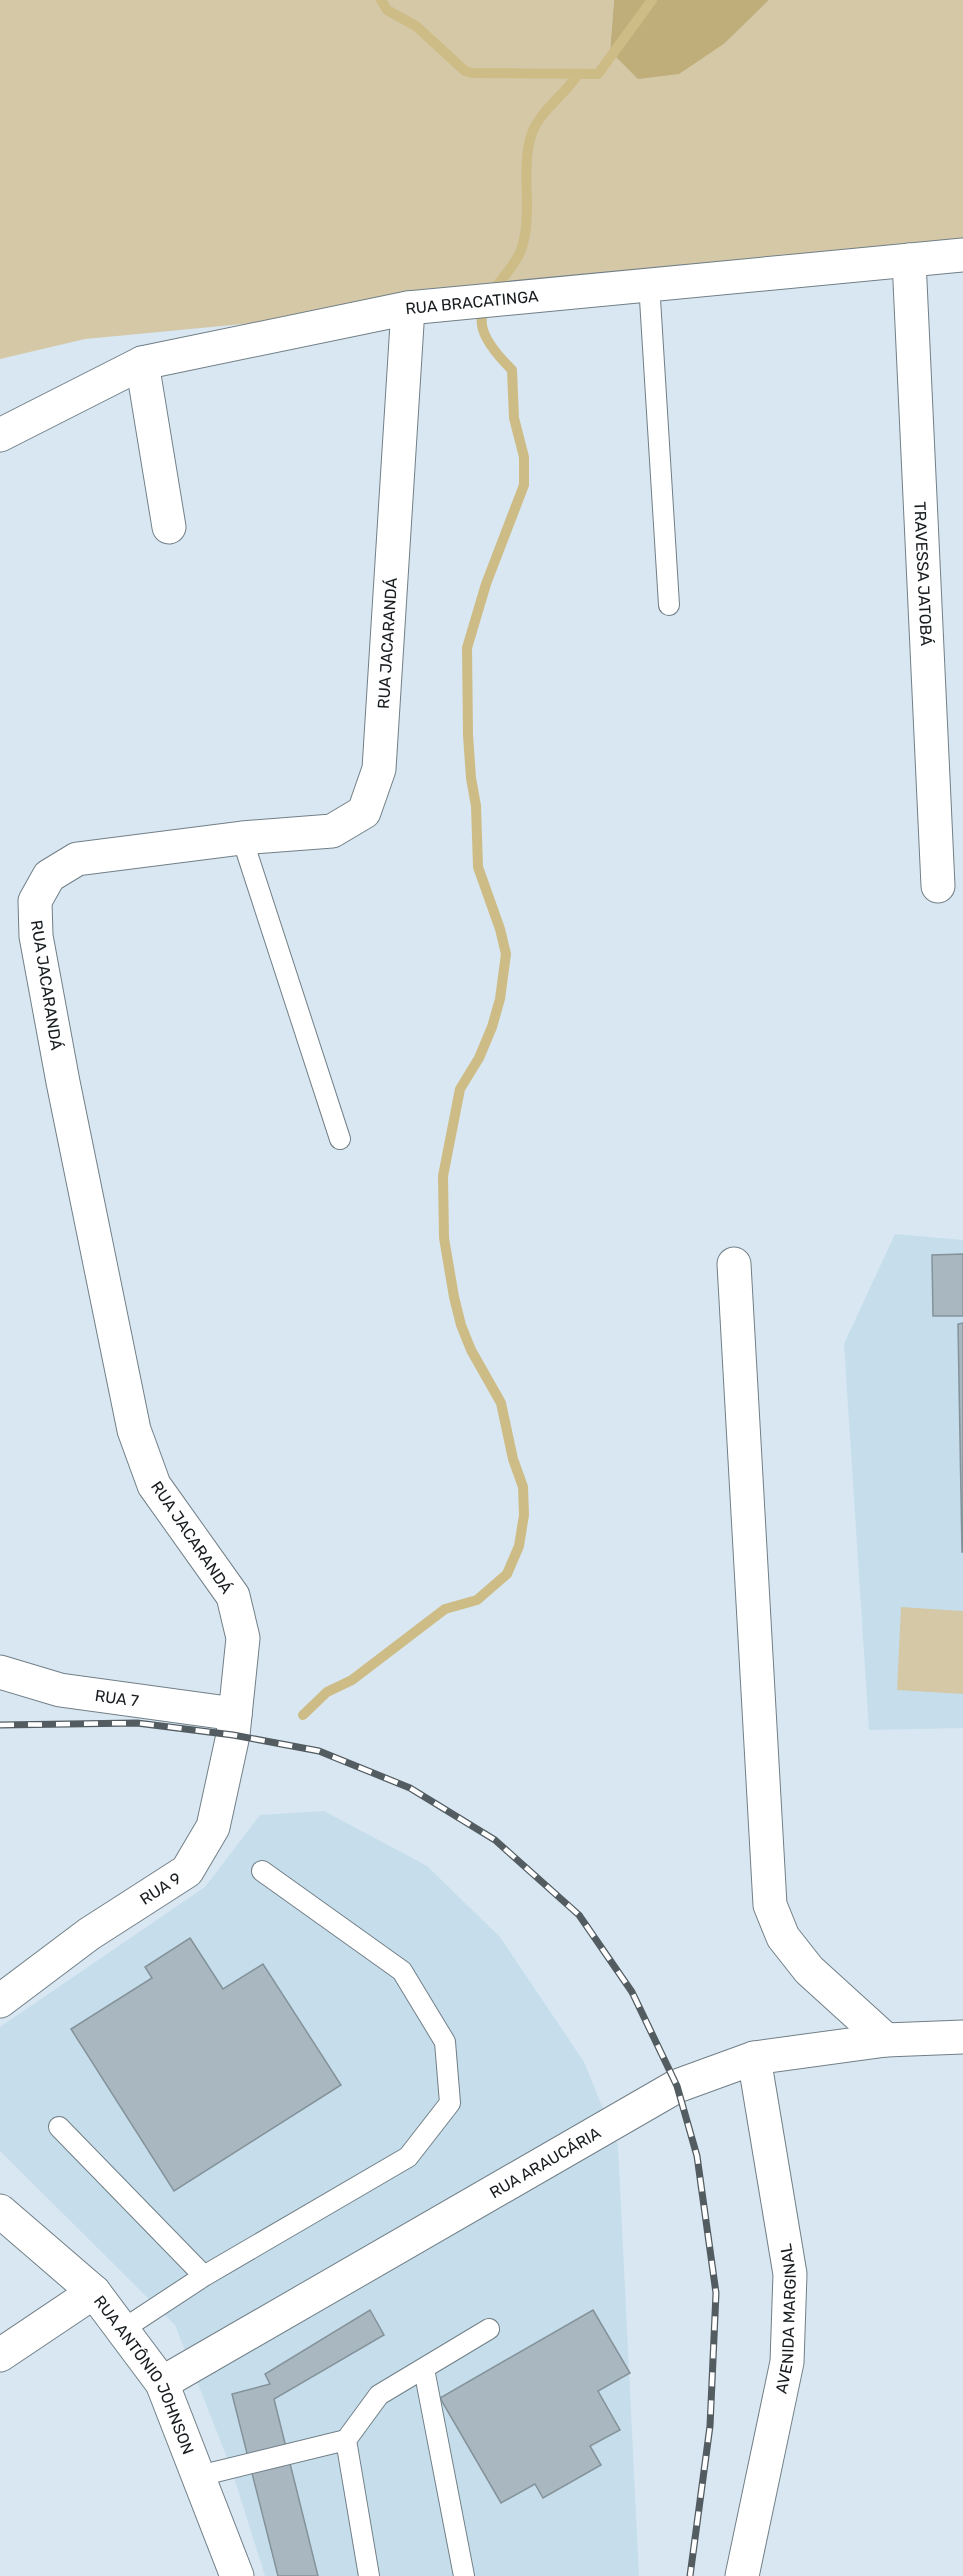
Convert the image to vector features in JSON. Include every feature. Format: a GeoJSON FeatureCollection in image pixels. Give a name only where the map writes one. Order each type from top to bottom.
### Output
{"type":"FeatureCollection","features":[{"type":"Feature","properties":{"kind":"street","name":"RUA BRACATINGA"},"geometry":{"type":"LineString","coordinates":[[0,435],[142,363],[408,308],[649,283],[963,255]]}},
{"type":"Feature","properties":{"kind":"street","name":"TRAVESSA JATOBÁ"},"geometry":{"type":"LineString","coordinates":[[909,260],[938,886]]}},
{"type":"Feature","properties":{"kind":"street","name":"RUA JACARANDÁ"},"geometry":{"type":"LineString","coordinates":[[235,1714],[243,1638],[233,1596],[154,1485],[134,1430],[63,1082],[36,936],[35,901],[49,876],[77,859],[242,838],[332,831],[364,812],[379,769],[408,308]]}},
{"type":"Feature","properties":{"kind":"street"},"geometry":{"type":"LineString","coordinates":[[142,363],[169,527]]}},
{"type":"Feature","properties":{"kind":"street"},"geometry":{"type":"LineString","coordinates":[[734,1264],[770,1905],[783,1937],[809,1970],[886,2040]]}},
{"type":"Feature","properties":{"kind":"street","name":"RUA 7"},"geometry":{"type":"LineString","coordinates":[[0,1672],[60,1690],[235,1714]]}},
{"type":"Feature","properties":{"kind":"street","name":"RUA 9"},"geometry":{"type":"LineString","coordinates":[[0,2001],[89,1934],[187,1871],[213,1827],[233,1735],[235,1714]]}},
{"type":"Feature","properties":{"kind":"street","name":"RUA ARAUCÁRIA"},"geometry":{"type":"LineString","coordinates":[[162,2383],[677,2086],[754,2058],[886,2040],[963,2037]]}},
{"type":"Feature","properties":{"kind":"street","name":"AVENIDA MARGINAL"},"geometry":{"type":"LineString","coordinates":[[742,2576],[787,2362],[790,2274],[754,2058]]}},
{"type":"Feature","properties":{"kind":"street","name":"RUA ANTÔNIO JOHNSON"},"geometry":{"type":"LineString","coordinates":[[0,2211],[94,2292],[162,2383],[237,2576]]}},
{"type":"Feature","properties":{"kind":"street"},"geometry":{"type":"LineString","coordinates":[[0,2355],[94,2292]]}},
{"type":"Feature","properties":{"kind":"lane"},"geometry":{"type":"LineString","coordinates":[[649,283],[669,605]]}},
{"type":"Feature","properties":{"kind":"lane"},"geometry":{"type":"LineString","coordinates":[[242,838],[340,1139]]}},
{"type":"Feature","properties":{"kind":"lane"},"geometry":{"type":"LineString","coordinates":[[122,2330],[204,2276],[408,2157],[450,2103],[445,2042],[402,1971],[262,1871]]}},
{"type":"Feature","properties":{"kind":"lane"},"geometry":{"type":"LineString","coordinates":[[59,2127],[204,2276]]}},
{"type":"Feature","properties":{"kind":"lane"},"geometry":{"type":"LineString","coordinates":[[199,2476],[346,2440],[379,2396],[489,2329]]}},
{"type":"Feature","properties":{"kind":"lane"},"geometry":{"type":"LineString","coordinates":[[424,2369],[464,2576]]}},
{"type":"Feature","properties":{"kind":"lane"},"geometry":{"type":"LineString","coordinates":[[346,2440],[369,2576]]}},
{"type":"Feature","properties":{"kind":"shaded area"},"geometry":{"type":"Polygon","coordinates":[[[0,0],[614,0],[610,51],[725,43],[769,0],[963,0],[963,255],[85,339],[0,359],[0,0]]]}},
{"type":"Feature","properties":{"kind":"shaded area"},"geometry":{"type":"Polygon","coordinates":[[[614,0],[769,0],[725,43],[679,74],[638,79],[610,51],[614,0]]]}},
{"type":"Feature","properties":{"kind":"shaded area"},"geometry":{"type":"Polygon","coordinates":[[[895,1234],[963,1240],[963,1728],[869,1730],[844,1344],[895,1234]]]}},
{"type":"Feature","properties":{"kind":"shaded area"},"geometry":{"type":"Polygon","coordinates":[[[901,1607],[963,1611],[963,1694],[897,1690],[901,1607]]]}},
{"type":"Feature","properties":{"kind":"shaded area"},"geometry":{"type":"Polygon","coordinates":[[[324,1811],[427,1866],[500,1937],[584,2062],[618,2145],[639,2576],[265,2576],[231,2468],[175,2325],[0,2151],[0,2027],[205,1887],[260,1815],[324,1811]]]}},
{"type":"Feature","properties":{"kind":"building"},"geometry":{"type":"Polygon","coordinates":[[[963,1254],[963,1316],[933,1316],[932,1255],[963,1254]]]}},
{"type":"Feature","properties":{"kind":"building"},"geometry":{"type":"Polygon","coordinates":[[[963,1323],[963,1552],[962,1552],[958,1324],[963,1323]]]}},
{"type":"Feature","properties":{"kind":"building"},"geometry":{"type":"Polygon","coordinates":[[[190,1938],[223,1989],[263,1964],[341,2085],[174,2191],[71,2029],[152,1978],[145,1967],[190,1938]]]}},
{"type":"Feature","properties":{"kind":"building"},"geometry":{"type":"Polygon","coordinates":[[[370,2310],[384,2335],[274,2399],[318,2576],[278,2576],[232,2394],[270,2384],[265,2374],[370,2310]]]}},
{"type":"Feature","properties":{"kind":"building"},"geometry":{"type":"Polygon","coordinates":[[[593,2310],[630,2373],[598,2391],[620,2430],[590,2446],[601,2465],[543,2498],[535,2484],[501,2503],[440,2398],[593,2310]]]}},
{"type":"Feature","properties":{"kind":"waterway"},"geometry":{"type":"LineString","coordinates":[[381,0],[387,10],[416,26],[465,71],[472,73],[598,74],[652,0]]}},
{"type":"Feature","properties":{"kind":"waterway"},"geometry":{"type":"LineString","coordinates":[[303,1715],[327,1692],[352,1680],[445,1609],[477,1600],[507,1574],[519,1546],[524,1515],[523,1487],[513,1459],[501,1403],[471,1350],[461,1325],[444,1238],[443,1176],[460,1089],[479,1058],[492,1027],[500,999],[506,954],[500,929],[478,867],[476,806],[471,778],[468,735],[467,648],[486,584],[524,485],[524,457],[514,418],[512,370],[486,337],[483,331],[482,314],[490,295],[516,260],[525,236],[528,150],[534,127],[578,74]]}},
{"type":"Feature","properties":{"kind":"railway"},"geometry":{"type":"LineString","coordinates":[[0,1725],[137,1723],[233,1735],[319,1751],[410,1788],[495,1840],[579,1915],[632,1992],[677,2086],[697,2156],[716,2293],[710,2426],[690,2576]]}}]}
